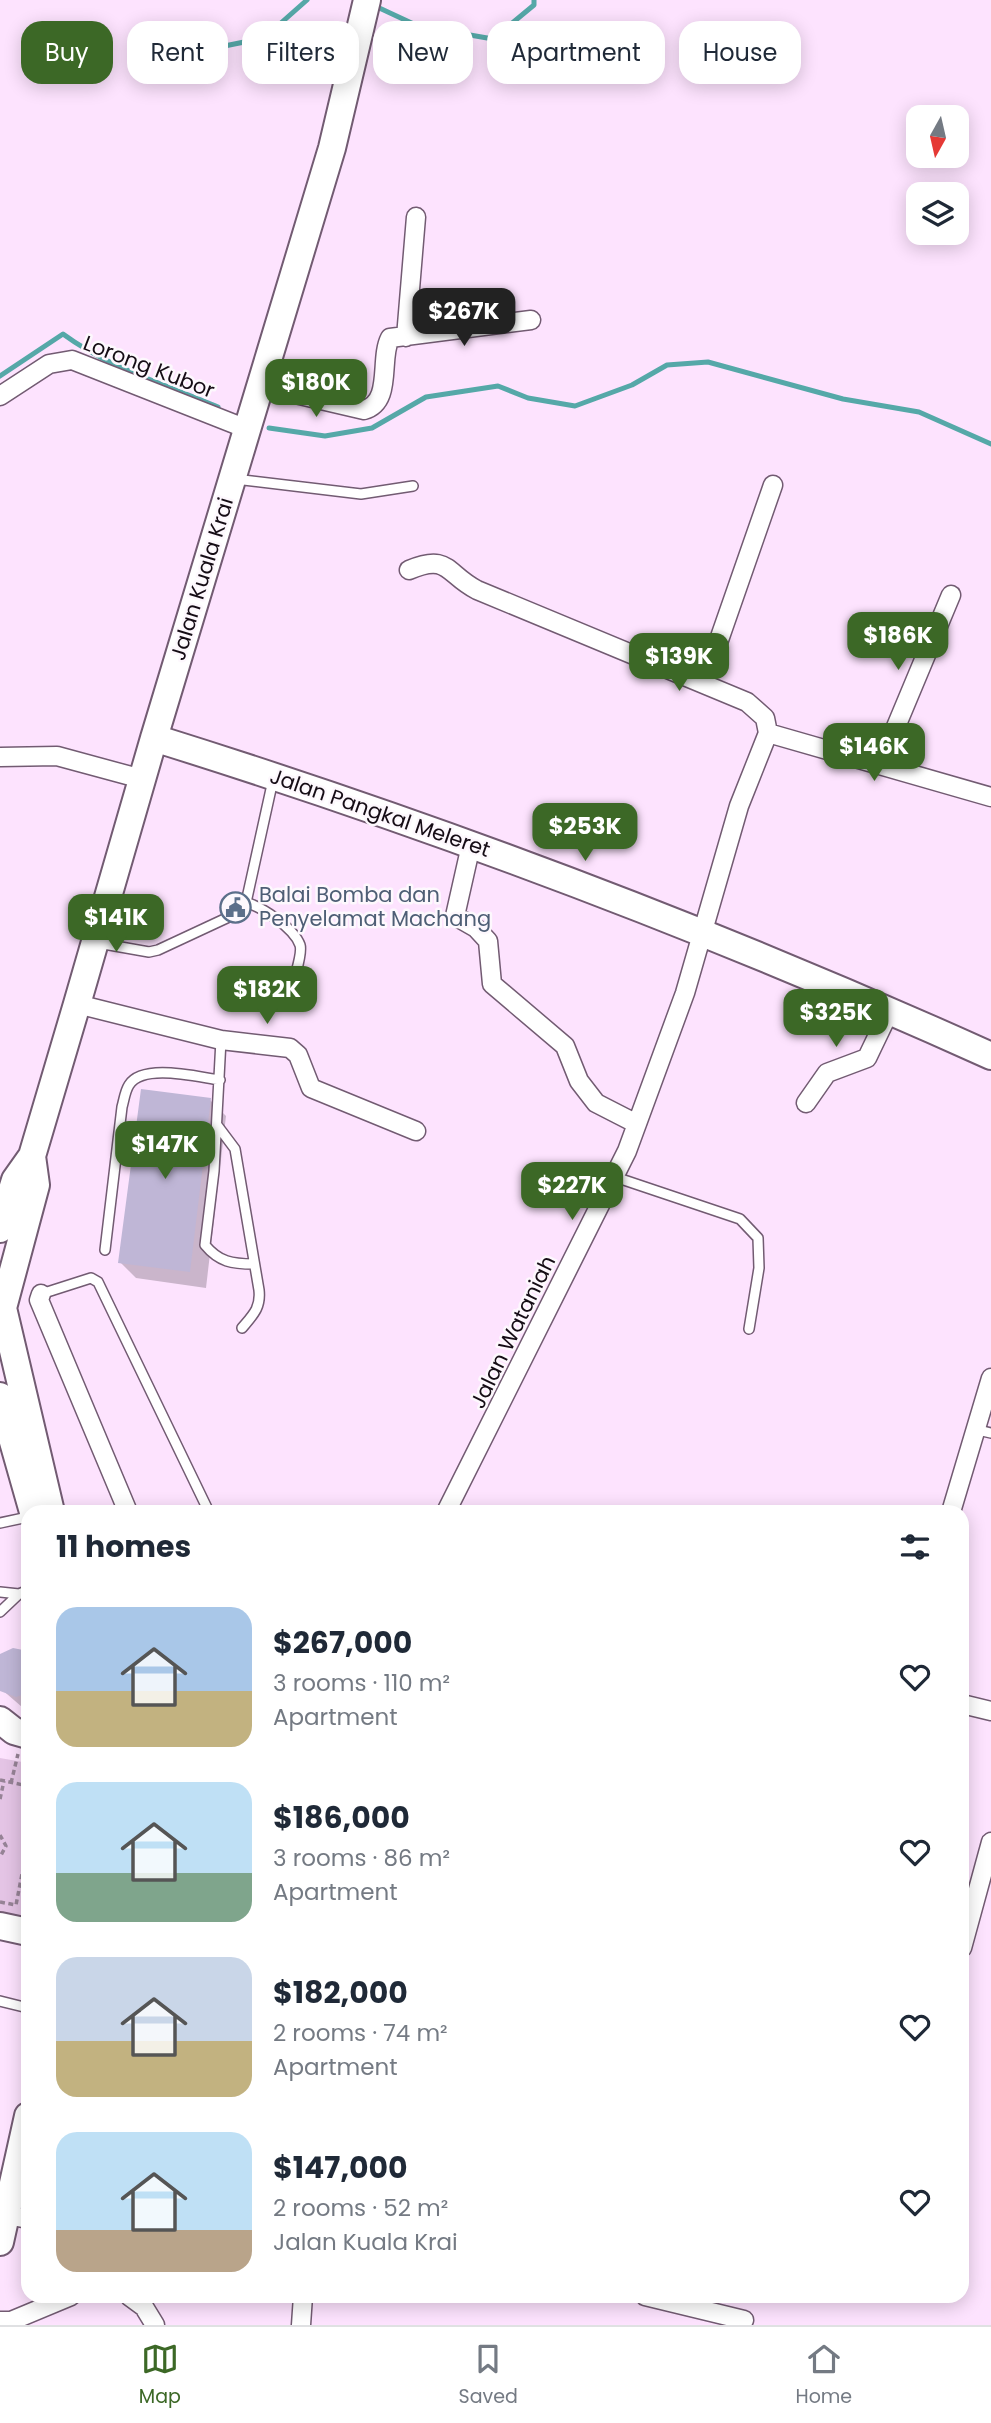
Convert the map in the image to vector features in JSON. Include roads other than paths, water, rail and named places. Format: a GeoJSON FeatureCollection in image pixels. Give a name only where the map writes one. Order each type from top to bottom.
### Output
{"type":"FeatureCollection","features":[{"type":"Feature","properties":{"kind":"main road","name":"Jalan Kuala Krai"},"geometry":{"type":"LineString","coordinates":[[0,1229],[15,1180],[32,1156],[78,1004],[154,738],[348,88],[368,0]]}},
{"type":"Feature","properties":{"kind":"main road","name":"Jalan Pangkal Meleret"},"geometry":{"type":"LineString","coordinates":[[154,738],[379,810],[704,933],[890,1010],[991,1056]]}},
{"type":"Feature","properties":{"kind":"main road","name":"Jalan Kuala Krai"},"geometry":{"type":"LineString","coordinates":[[2,1308],[36,1185],[32,1156]]}},
{"type":"Feature","properties":{"kind":"main road"},"geometry":{"type":"LineString","coordinates":[[2,1308],[48,1505]]}},
{"type":"Feature","properties":{"kind":"main road"},"geometry":{"type":"LineString","coordinates":[[0,1396],[31,1505]]}},
{"type":"Feature","properties":{"kind":"main road"},"geometry":{"type":"LineString","coordinates":[[0,1926],[21,1930]]}},
{"type":"Feature","properties":{"kind":"main road"},"geometry":{"type":"LineString","coordinates":[[0,2242],[16,2204],[21,2167]]}},
{"type":"Feature","properties":{"kind":"street"},"geometry":{"type":"LineString","coordinates":[[406,337],[416,217]]}},
{"type":"Feature","properties":{"kind":"street"},"geometry":{"type":"LineString","coordinates":[[261,386],[351,407],[372,408],[380,400],[388,340],[531,320]]}},
{"type":"Feature","properties":{"kind":"street","name":"Lorong Kubor"},"geometry":{"type":"LineString","coordinates":[[0,396],[49,364],[72,360],[247,429]]}},
{"type":"Feature","properties":{"kind":"street"},"geometry":{"type":"LineString","coordinates":[[704,682],[773,485]]}},
{"type":"Feature","properties":{"kind":"street"},"geometry":{"type":"LineString","coordinates":[[409,570],[430,563],[444,564],[477,590],[704,682],[754,706],[765,719],[768,733],[991,797]]}},
{"type":"Feature","properties":{"kind":"street"},"geometry":{"type":"LineString","coordinates":[[880,765],[951,595]]}},
{"type":"Feature","properties":{"kind":"street","name":"Jalan Wataniah"},"geometry":{"type":"LineString","coordinates":[[450,1505],[615,1177],[637,1124],[704,933],[739,806],[768,733]]}},
{"type":"Feature","properties":{"kind":"street"},"geometry":{"type":"LineString","coordinates":[[0,757],[57,756],[142,779]]}},
{"type":"Feature","properties":{"kind":"street"},"geometry":{"type":"LineString","coordinates":[[471,845],[454,916],[476,928],[488,941],[492,984],[565,1046],[579,1081],[596,1103],[637,1124]]}},
{"type":"Feature","properties":{"kind":"street"},"geometry":{"type":"LineString","coordinates":[[78,1004],[221,1040],[290,1048],[298,1055],[312,1088],[416,1131]]}},
{"type":"Feature","properties":{"kind":"street"},"geometry":{"type":"LineString","coordinates":[[806,1103],[827,1073],[867,1058],[890,1010]]}},
{"type":"Feature","properties":{"kind":"street"},"geometry":{"type":"LineString","coordinates":[[41,1294],[38,1300],[125,1505]]}},
{"type":"Feature","properties":{"kind":"street"},"geometry":{"type":"LineString","coordinates":[[954,1505],[984,1432],[991,1378]]}},
{"type":"Feature","properties":{"kind":"street"},"geometry":{"type":"LineString","coordinates":[[969,1706],[991,1712]]}},
{"type":"Feature","properties":{"kind":"street"},"geometry":{"type":"LineString","coordinates":[[969,1922],[991,1842]]}},
{"type":"Feature","properties":{"kind":"street"},"geometry":{"type":"LineString","coordinates":[[0,2321],[11,2321],[54,2303]]}},
{"type":"Feature","properties":{"kind":"street"},"geometry":{"type":"LineString","coordinates":[[138,2303],[144,2307],[155,2325]]}},
{"type":"Feature","properties":{"kind":"street"},"geometry":{"type":"LineString","coordinates":[[301,2325],[303,2303]]}},
{"type":"Feature","properties":{"kind":"street"},"geometry":{"type":"LineString","coordinates":[[674,2303],[744,2320]]}},
{"type":"Feature","properties":{"kind":"lane"},"geometry":{"type":"LineString","coordinates":[[232,478],[361,494],[413,486]]}},
{"type":"Feature","properties":{"kind":"lane"},"geometry":{"type":"LineString","coordinates":[[95,942],[153,952],[231,916],[245,902],[274,775]]}},
{"type":"Feature","properties":{"kind":"lane"},"geometry":{"type":"LineString","coordinates":[[245,902],[267,910],[298,941],[301,950],[286,1000],[256,997]]}},
{"type":"Feature","properties":{"kind":"lane"},"geometry":{"type":"LineString","coordinates":[[221,1040],[217,1125],[205,1245],[216,1259],[232,1264],[254,1264]]}},
{"type":"Feature","properties":{"kind":"lane"},"geometry":{"type":"LineString","coordinates":[[105,1250],[122,1107],[129,1084],[141,1075],[154,1072],[220,1080]]}},
{"type":"Feature","properties":{"kind":"lane"},"geometry":{"type":"LineString","coordinates":[[217,1125],[235,1149],[260,1302],[256,1313],[242,1328]]}},
{"type":"Feature","properties":{"kind":"lane"},"geometry":{"type":"LineString","coordinates":[[615,1177],[740,1219],[758,1238],[759,1268],[749,1329]]}},
{"type":"Feature","properties":{"kind":"lane"},"geometry":{"type":"LineString","coordinates":[[41,1294],[91,1278],[98,1282],[206,1505]]}},
{"type":"Feature","properties":{"kind":"lane"},"geometry":{"type":"LineString","coordinates":[[0,1522],[21,1518]]}},
{"type":"Feature","properties":{"kind":"lane"},"geometry":{"type":"LineString","coordinates":[[0,1592],[21,1592]]}},
{"type":"Feature","properties":{"kind":"lane"},"geometry":{"type":"LineString","coordinates":[[0,1612],[21,1594]]}},
{"type":"Feature","properties":{"kind":"lane"},"geometry":{"type":"LineString","coordinates":[[0,2001],[21,2006]]}},
{"type":"Feature","properties":{"kind":"waterway"},"geometry":{"type":"LineString","coordinates":[[228,45],[264,38],[307,0]]}},
{"type":"Feature","properties":{"kind":"waterway"},"geometry":{"type":"LineString","coordinates":[[375,6],[418,26],[493,39],[534,5],[534,0]]}},
{"type":"Feature","properties":{"kind":"waterway"},"geometry":{"type":"LineString","coordinates":[[0,376],[63,334],[99,357],[218,407]]}},
{"type":"Feature","properties":{"kind":"waterway"},"geometry":{"type":"LineString","coordinates":[[269,428],[325,436],[372,428],[426,397],[498,386],[528,398],[575,406],[632,385],[667,365],[708,362],[843,399],[919,412],[991,444]]}},
{"type":"Feature","properties":{"kind":"place","name":"Balai Bomba dan Penyelamat Machang"},"geometry":{"type":"Point","coordinates":[236,907]}}]}
